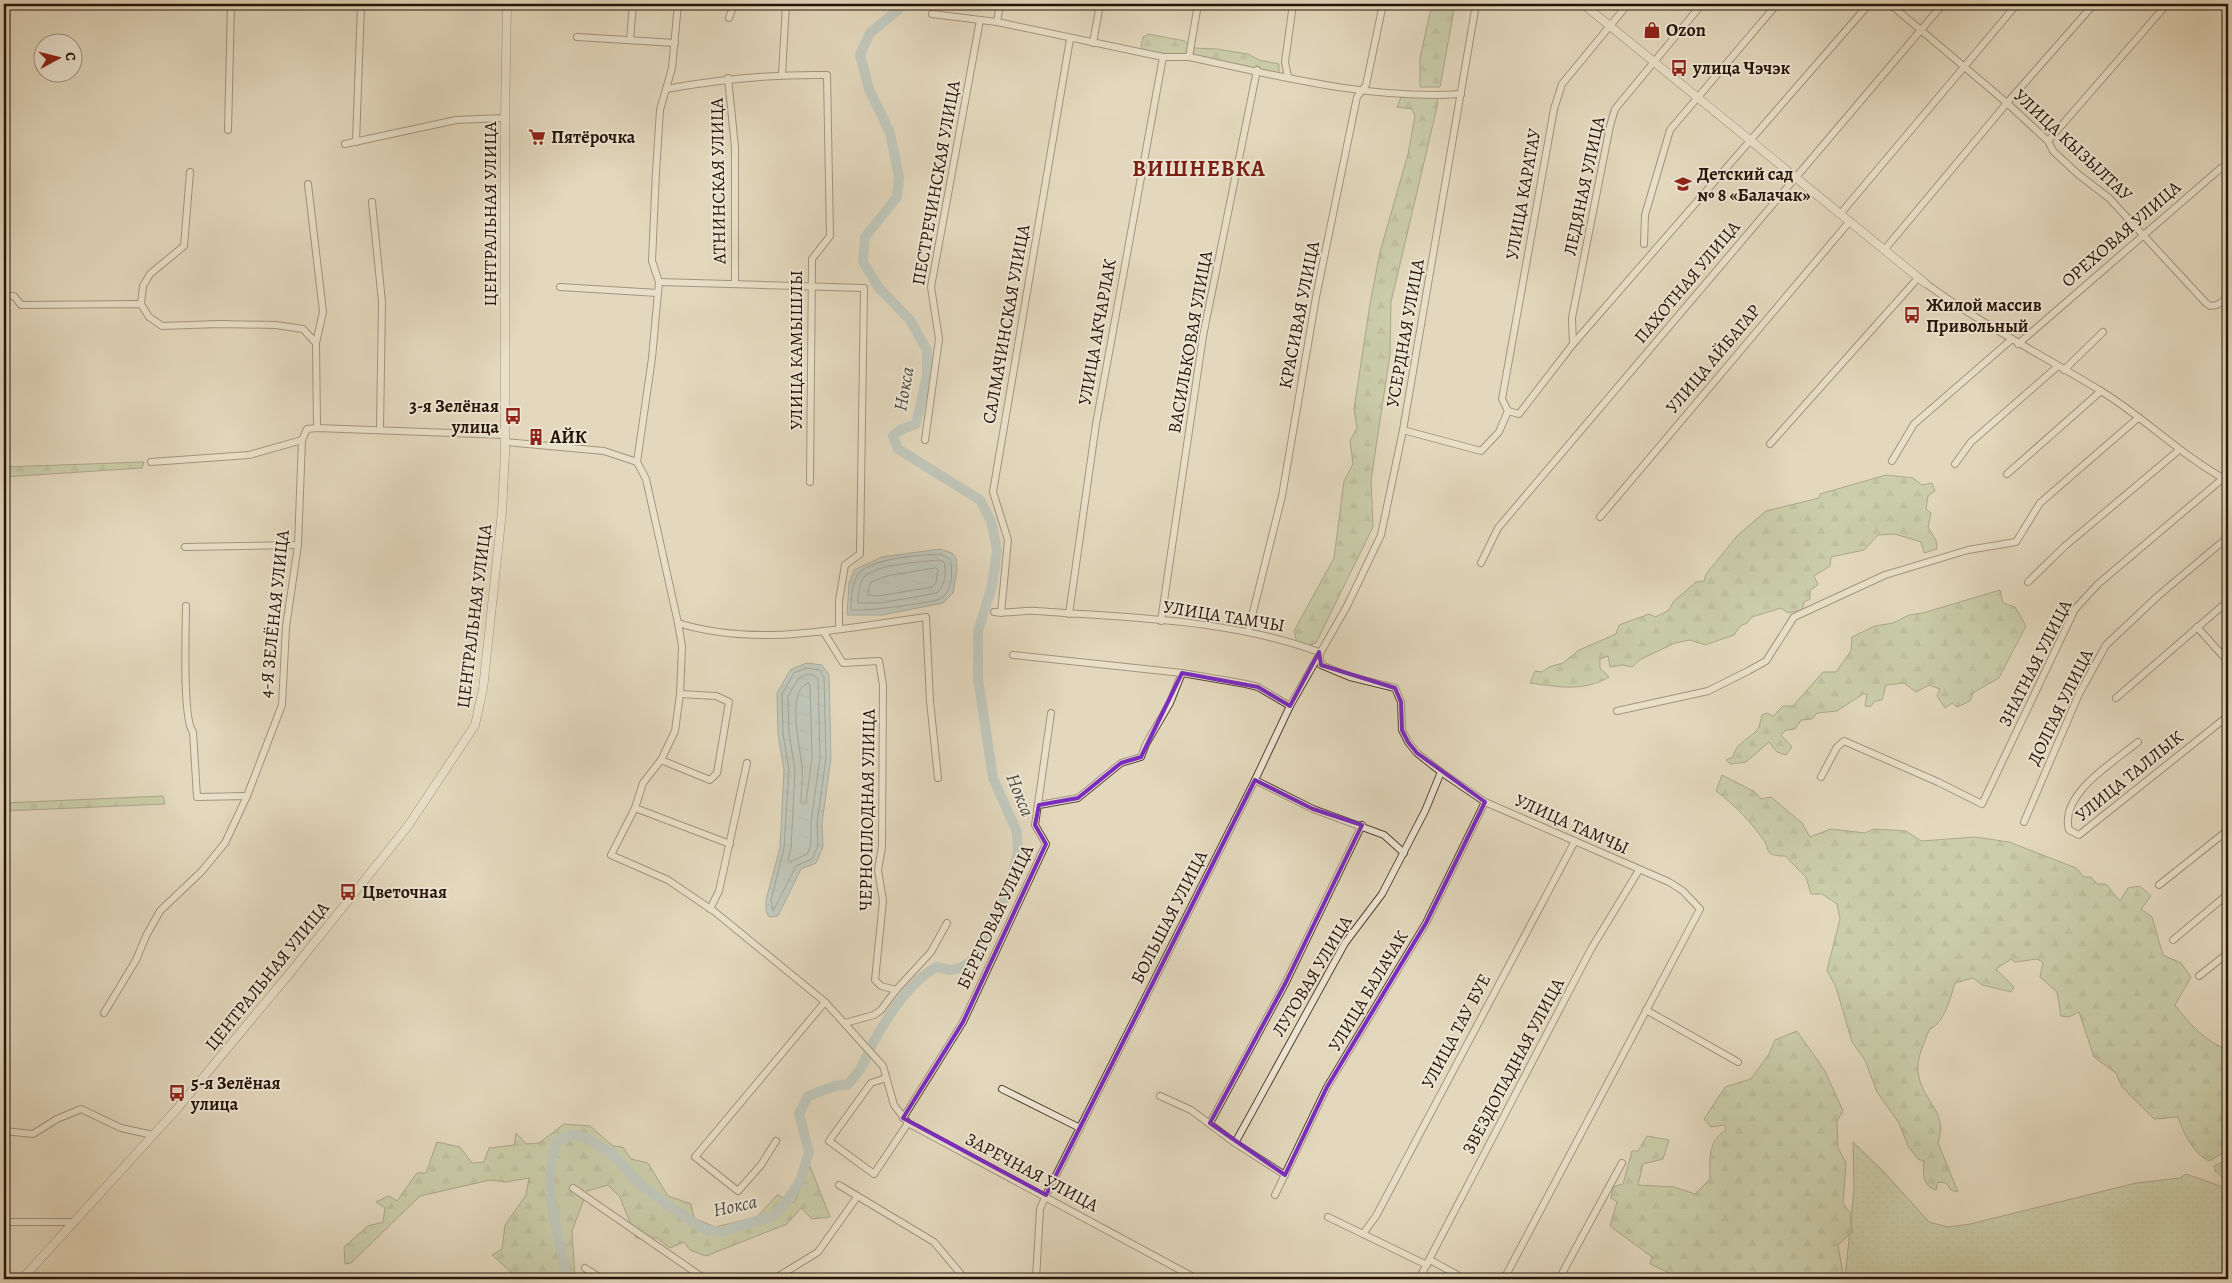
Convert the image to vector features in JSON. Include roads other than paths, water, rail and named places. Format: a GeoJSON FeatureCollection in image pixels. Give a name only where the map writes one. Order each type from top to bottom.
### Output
{"type":"FeatureCollection","features":[{"type":"Feature","properties":{"kind":"street"},"geometry":{"type":"LineString","coordinates":[[228,130],[231,4]]}},
{"type":"Feature","properties":{"kind":"street"},"geometry":{"type":"LineString","coordinates":[[356,142],[361,4]]}},
{"type":"Feature","properties":{"kind":"street","name":"ЦЕНТРАЛЬНАЯ УЛИЦА"},"geometry":{"type":"LineString","coordinates":[[22,1279],[153,1135],[376,867],[421,808],[475,725],[483,689],[502,512],[505,439],[507,4]]}},
{"type":"Feature","properties":{"kind":"street"},"geometry":{"type":"LineString","coordinates":[[630,40],[633,4]]}},
{"type":"Feature","properties":{"kind":"street"},"geometry":{"type":"LineString","coordinates":[[678,4],[672,68],[660,110],[652,221],[652,262],[659,282],[652,358],[637,462],[646,480],[678,623],[682,646],[680,694],[675,731],[661,760],[643,783],[635,808],[611,855],[668,880],[710,909],[825,1002],[883,1066],[894,1105],[906,1120]]}},
{"type":"Feature","properties":{"kind":"street"},"geometry":{"type":"LineString","coordinates":[[729,18],[734,4]]}},
{"type":"Feature","properties":{"kind":"street"},"geometry":{"type":"LineString","coordinates":[[666,89],[728,78],[782,74],[786,4]]}},
{"type":"Feature","properties":{"kind":"street"},"geometry":{"type":"LineString","coordinates":[[998,22],[1000,4]]}},
{"type":"Feature","properties":{"kind":"street"},"geometry":{"type":"LineString","coordinates":[[1093,43],[1100,4]]}},
{"type":"Feature","properties":{"kind":"street"},"geometry":{"type":"LineString","coordinates":[[1189,57],[1198,4]]}},
{"type":"Feature","properties":{"kind":"street"},"geometry":{"type":"LineString","coordinates":[[1288,77],[1285,62],[1293,4]]}},
{"type":"Feature","properties":{"kind":"street","name":"КРАСИВАЯ УЛИЦА"},"geometry":{"type":"LineString","coordinates":[[1248,632],[1282,496],[1316,297],[1358,97],[1366,85],[1383,4]]}},
{"type":"Feature","properties":{"kind":"street","name":"УСЕРДНАЯ УЛИЦА"},"geometry":{"type":"LineString","coordinates":[[1319,652],[1347,606],[1381,535],[1403,430],[1476,4]]}},
{"type":"Feature","properties":{"kind":"street"},"geometry":{"type":"LineString","coordinates":[[1583,4],[1918,278],[1961,310],[2101,391],[2179,450],[2227,478]]}},
{"type":"Feature","properties":{"kind":"street","name":"УЛИЦА КАРАТАУ"},"geometry":{"type":"LineString","coordinates":[[1508,411],[1502,399],[1554,109],[1562,84],[1628,4]]}},
{"type":"Feature","properties":{"kind":"street","name":"ЛЕДЯНАЯ УЛИЦА"},"geometry":{"type":"LineString","coordinates":[[1572,344],[1572,318],[1610,126],[1616,109],[1702,4]]}},
{"type":"Feature","properties":{"kind":"street"},"geometry":{"type":"LineString","coordinates":[[1644,244],[1645,215],[1670,130],[1699,99],[1777,4]]}},
{"type":"Feature","properties":{"kind":"street"},"geometry":{"type":"LineString","coordinates":[[1403,430],[1482,451],[1499,432],[1508,411],[1519,414],[1572,344],[1869,4]]}},
{"type":"Feature","properties":{"kind":"street","name":"УЛИЦА КЫЗЫЛТАУ"},"geometry":{"type":"LineString","coordinates":[[1890,4],[2007,103],[2048,141],[2053,151],[2079,175],[2109,198],[2210,306],[2217,305],[2228,298]]}},
{"type":"Feature","properties":{"kind":"street","name":"ПАХОТНАЯ УЛИЦА"},"geometry":{"type":"LineString","coordinates":[[1482,563],[1498,528],[1943,4]]}},
{"type":"Feature","properties":{"kind":"street"},"geometry":{"type":"LineString","coordinates":[[1840,213],[2017,4]]}},
{"type":"Feature","properties":{"kind":"street"},"geometry":{"type":"LineString","coordinates":[[1885,250],[2007,103],[2094,4]]}},
{"type":"Feature","properties":{"kind":"street"},"geometry":{"type":"LineString","coordinates":[[2048,141],[2167,4]]}},
{"type":"Feature","properties":{"kind":"street"},"geometry":{"type":"LineString","coordinates":[[932,14],[998,22],[1070,39],[1163,57],[1189,57],[1361,91],[1428,96],[1461,94]]}},
{"type":"Feature","properties":{"kind":"street","name":"ПЕСТРЕЧИНСКАЯ УЛИЦА"},"geometry":{"type":"LineString","coordinates":[[925,440],[939,339],[931,287],[980,20]]}},
{"type":"Feature","properties":{"kind":"street"},"geometry":{"type":"LineString","coordinates":[[577,37],[675,43]]}},
{"type":"Feature","properties":{"kind":"street","name":"САЛМАЧИНСКАЯ УЛИЦА"},"geometry":{"type":"LineString","coordinates":[[998,612],[1008,540],[993,492],[1070,39]]}},
{"type":"Feature","properties":{"kind":"street","name":"УЛИЦА АКЧАРЛАК"},"geometry":{"type":"LineString","coordinates":[[1069,614],[1096,424],[1163,57]]}},
{"type":"Feature","properties":{"kind":"street","name":"ВАСИЛЬКОВАЯ УЛИЦА"},"geometry":{"type":"LineString","coordinates":[[1161,621],[1203,336],[1257,70]]}},
{"type":"Feature","properties":{"kind":"street","name":"УЛИЦА КАМЫШЛЫ"},"geometry":{"type":"LineString","coordinates":[[782,74],[828,75],[830,236],[812,259],[810,482]]}},
{"type":"Feature","properties":{"kind":"street","name":"АТНИНСКАЯ УЛИЦА"},"geometry":{"type":"LineString","coordinates":[[728,78],[731,91],[735,147],[735,283]]}},
{"type":"Feature","properties":{"kind":"street"},"geometry":{"type":"LineString","coordinates":[[345,144],[456,120],[505,118]]}},
{"type":"Feature","properties":{"kind":"street","name":"ОРЕХОВАЯ УЛИЦА"},"geometry":{"type":"LineString","coordinates":[[2018,344],[2221,168]]}},
{"type":"Feature","properties":{"kind":"street"},"geometry":{"type":"LineString","coordinates":[[190,172],[184,246],[150,274],[143,286],[142,304],[149,317],[162,326],[276,325],[303,329],[316,343]]}},
{"type":"Feature","properties":{"kind":"street"},"geometry":{"type":"LineString","coordinates":[[308,184],[323,312],[316,343],[317,428]]}},
{"type":"Feature","properties":{"kind":"street"},"geometry":{"type":"LineString","coordinates":[[372,202],[382,302],[380,429]]}},
{"type":"Feature","properties":{"kind":"street","name":"УЛИЦА АЙБАГАР"},"geometry":{"type":"LineString","coordinates":[[1600,517],[1850,221]]}},
{"type":"Feature","properties":{"kind":"street"},"geometry":{"type":"LineString","coordinates":[[1770,444],[1918,278]]}},
{"type":"Feature","properties":{"kind":"street"},"geometry":{"type":"LineString","coordinates":[[659,282],[864,288],[860,554],[845,565],[840,601],[840,629]]}},
{"type":"Feature","properties":{"kind":"street"},"geometry":{"type":"LineString","coordinates":[[560,287],[658,293]]}},
{"type":"Feature","properties":{"kind":"street"},"geometry":{"type":"LineString","coordinates":[[4,296],[14,296],[21,305],[142,304]]}},
{"type":"Feature","properties":{"kind":"street"},"geometry":{"type":"LineString","coordinates":[[2064,370],[2103,332]]}},
{"type":"Feature","properties":{"kind":"street"},"geometry":{"type":"LineString","coordinates":[[1892,461],[1914,424],[2012,340]]}},
{"type":"Feature","properties":{"kind":"street"},"geometry":{"type":"LineString","coordinates":[[1955,464],[1971,442],[2058,366]]}},
{"type":"Feature","properties":{"kind":"street"},"geometry":{"type":"LineString","coordinates":[[2007,474],[2101,391]]}},
{"type":"Feature","properties":{"kind":"street"},"geometry":{"type":"LineString","coordinates":[[1617,711],[1708,690],[1748,671],[1766,661],[1794,617],[1885,575],[1968,550],[2016,542],[2040,503],[2138,418]]}},
{"type":"Feature","properties":{"kind":"street"},"geometry":{"type":"LineString","coordinates":[[151,462],[250,455],[302,440],[307,429],[317,428],[380,429],[505,439],[604,451],[637,462]]}},
{"type":"Feature","properties":{"kind":"street","name":"4-Я ЗЕЛЁНАЯ УЛИЦА"},"geometry":{"type":"LineString","coordinates":[[104,1013],[136,960],[146,936],[160,911],[202,871],[225,843],[247,796],[282,705],[286,627],[298,545],[302,440]]}},
{"type":"Feature","properties":{"kind":"street"},"geometry":{"type":"LineString","coordinates":[[2028,582],[2065,546],[2179,450]]}},
{"type":"Feature","properties":{"kind":"street","name":"ЗНАТНАЯ УЛИЦА"},"geometry":{"type":"LineString","coordinates":[[1821,777],[1837,747],[1844,742],[1938,782],[1982,804],[2074,609],[2098,584],[2227,478]]}},
{"type":"Feature","properties":{"kind":"street","name":"ДОЛГАЯ УЛИЦА"},"geometry":{"type":"LineString","coordinates":[[2024,822],[2079,694],[2106,645],[2158,596],[2228,537]]}},
{"type":"Feature","properties":{"kind":"street"},"geometry":{"type":"LineString","coordinates":[[185,547],[298,545]]}},
{"type":"Feature","properties":{"kind":"street"},"geometry":{"type":"LineString","coordinates":[[2116,698],[2228,601]]}},
{"type":"Feature","properties":{"kind":"street"},"geometry":{"type":"LineString","coordinates":[[186,606],[186,671],[189,727],[193,732],[197,797],[247,796]]}},
{"type":"Feature","properties":{"kind":"street","name":"УЛИЦА ТАМЧЫ"},"geometry":{"type":"LineString","coordinates":[[998,612],[1033,611],[1161,621],[1248,632],[1284,640],[1319,652],[1320,665],[1350,676],[1395,688],[1401,702],[1402,730],[1408,742],[1417,753],[1441,772],[1485,802],[1638,870],[1670,882],[1683,891],[1700,908],[1646,1010]]}},
{"type":"Feature","properties":{"kind":"street"},"geometry":{"type":"LineString","coordinates":[[678,623],[721,634],[823,631],[926,617],[930,701],[938,778]]}},
{"type":"Feature","properties":{"kind":"street"},"geometry":{"type":"LineString","coordinates":[[2197,627],[2224,657],[2228,658]]}},
{"type":"Feature","properties":{"kind":"street","name":"ЧЕРНОПЛОДНАЯ УЛИЦА"},"geometry":{"type":"LineString","coordinates":[[823,631],[843,663],[879,661],[883,685],[882,846],[878,870],[883,901],[876,980],[881,986],[896,990]]}},
{"type":"Feature","properties":{"kind":"street","name":"БОЛЬШАЯ УЛИЦА"},"geometry":{"type":"LineString","coordinates":[[1036,1279],[1040,1209],[1255,780],[1290,706],[1319,652]]}},
{"type":"Feature","properties":{"kind":"street"},"geometry":{"type":"LineString","coordinates":[[1013,655],[1182,673],[1258,687],[1290,706]]}},
{"type":"Feature","properties":{"kind":"street"},"geometry":{"type":"LineString","coordinates":[[1039,805],[1078,798],[1121,763],[1142,757],[1146,744],[1170,703],[1182,673]]}},
{"type":"Feature","properties":{"kind":"street"},"geometry":{"type":"LineString","coordinates":[[661,760],[710,780],[717,773],[729,702],[716,696],[680,694]]}},
{"type":"Feature","properties":{"kind":"street","name":"БЕРЕГОВАЯ УЛИЦА"},"geometry":{"type":"LineString","coordinates":[[886,1078],[871,1083],[828,1141],[874,1174],[963,1022],[1046,844],[1035,825],[1051,712]]}},
{"type":"Feature","properties":{"kind":"street","name":"УЛИЦА ТАЛЛЫК"},"geometry":{"type":"LineString","coordinates":[[2138,742],[2079,792],[2071,805],[2067,821],[2070,830],[2079,835],[2228,716]]}},
{"type":"Feature","properties":{"kind":"street"},"geometry":{"type":"LineString","coordinates":[[710,909],[719,891],[747,763]]}},
{"type":"Feature","properties":{"kind":"street","name":"ЛУГОВАЯ УЛИЦА"},"geometry":{"type":"LineString","coordinates":[[1235,1143],[1345,943],[1382,894],[1425,811],[1441,772]]}},
{"type":"Feature","properties":{"kind":"street"},"geometry":{"type":"LineString","coordinates":[[1255,780],[1313,809],[1362,825],[1384,835],[1404,852]]}},
{"type":"Feature","properties":{"kind":"street","name":"УЛИЦА БАЛАЧАК"},"geometry":{"type":"LineString","coordinates":[[1275,1195],[1327,1087],[1426,923],[1485,802]]}},
{"type":"Feature","properties":{"kind":"street"},"geometry":{"type":"LineString","coordinates":[[635,808],[730,844]]}},
{"type":"Feature","properties":{"kind":"street","name":"ЛУГОВАЯ УЛИЦА"},"geometry":{"type":"LineString","coordinates":[[1210,1123],[1285,984],[1362,825]]}},
{"type":"Feature","properties":{"kind":"street"},"geometry":{"type":"LineString","coordinates":[[2159,885],[2228,830]]}},
{"type":"Feature","properties":{"kind":"street","name":"УЛИЦА ТАУ БУЕ"},"geometry":{"type":"LineString","coordinates":[[1362,1234],[1376,1216],[1575,841]]}},
{"type":"Feature","properties":{"kind":"street","name":"ЗВЕЗДОПАДНАЯ УЛИЦА"},"geometry":{"type":"LineString","coordinates":[[1419,1279],[1591,948],[1638,870]]}},
{"type":"Feature","properties":{"kind":"street"},"geometry":{"type":"LineString","coordinates":[[2173,940],[2228,894]]}},
{"type":"Feature","properties":{"kind":"street"},"geometry":{"type":"LineString","coordinates":[[845,1023],[874,1015],[881,1010],[896,990],[931,952],[947,923]]}},
{"type":"Feature","properties":{"kind":"street"},"geometry":{"type":"LineString","coordinates":[[2199,976],[2228,953]]}},
{"type":"Feature","properties":{"kind":"street"},"geometry":{"type":"LineString","coordinates":[[776,1141],[761,1165],[738,1191],[695,1157],[825,1002]]}},
{"type":"Feature","properties":{"kind":"street"},"geometry":{"type":"LineString","coordinates":[[1504,1279],[1646,1010],[1738,1062]]}},
{"type":"Feature","properties":{"kind":"street"},"geometry":{"type":"LineString","coordinates":[[1002,1090],[1080,1128]]}},
{"type":"Feature","properties":{"kind":"street"},"geometry":{"type":"LineString","coordinates":[[1160,1096],[1191,1110],[1235,1143],[1285,1175]]}},
{"type":"Feature","properties":{"kind":"street"},"geometry":{"type":"LineString","coordinates":[[4,1131],[33,1134],[57,1119],[81,1109],[121,1128],[153,1135]]}},
{"type":"Feature","properties":{"kind":"street","name":"ЗАРЕЧНАЯ УЛИЦА"},"geometry":{"type":"LineString","coordinates":[[906,1120],[1197,1279]]}},
{"type":"Feature","properties":{"kind":"street"},"geometry":{"type":"LineString","coordinates":[[1560,1279],[1622,1163]]}},
{"type":"Feature","properties":{"kind":"street"},"geometry":{"type":"LineString","coordinates":[[839,1185],[934,1242],[965,1279],[969,1279]]}},
{"type":"Feature","properties":{"kind":"street"},"geometry":{"type":"LineString","coordinates":[[573,1188],[705,1279]]}},
{"type":"Feature","properties":{"kind":"street"},"geometry":{"type":"LineString","coordinates":[[774,1279],[818,1252],[857,1197]]}},
{"type":"Feature","properties":{"kind":"street"},"geometry":{"type":"LineString","coordinates":[[1328,1217],[1465,1279]]}},
{"type":"Feature","properties":{"kind":"street"},"geometry":{"type":"LineString","coordinates":[[4,1222],[75,1222]]}},
{"type":"Feature","properties":{"kind":"street"},"geometry":{"type":"LineString","coordinates":[[585,1268],[602,1279]]}},
{"type":"Feature","properties":{"kind":"water"},"geometry":{"type":"Polygon","coordinates":[[[940,549],[952,553],[956,558],[957,570],[953,593],[943,603],[882,615],[847,615],[849,583],[854,570],[882,557],[940,549]]]}},
{"type":"Feature","properties":{"kind":"water"},"geometry":{"type":"Polygon","coordinates":[[[807,663],[822,665],[829,675],[831,758],[822,823],[823,847],[816,863],[801,869],[778,916],[769,917],[766,911],[766,900],[780,848],[784,770],[778,734],[777,693],[791,669],[807,663]]]}},
{"type":"Feature","properties":{"kind":"waterway","name":"Нокса"},"geometry":{"type":"LineString","coordinates":[[566,1279],[551,1194],[550,1177],[557,1141],[572,1135],[586,1138],[612,1154],[644,1188],[706,1230],[720,1232],[773,1216],[785,1204],[801,1179],[809,1151],[799,1114],[808,1096],[835,1086],[848,1084],[853,1079],[886,1020],[908,990],[926,974],[936,967],[950,970],[960,968],[972,961],[1008,892],[1018,852],[1017,832],[993,778],[978,678],[978,631],[992,586],[997,550],[991,521],[980,500],[898,449],[893,436],[900,430],[916,424],[927,375],[927,350],[910,320],[879,288],[863,262],[865,237],[897,197],[899,177],[890,133],[869,89],[860,55],[870,33],[905,4]]}},
{"type":"Feature","properties":{"kind":"place","name":"Ozon"},"geometry":{"type":"Point","coordinates":[1652,30]}},
{"type":"Feature","properties":{"kind":"place","name":"улица Чэчэк"},"geometry":{"type":"Point","coordinates":[1679,68]}},
{"type":"Feature","properties":{"kind":"place","name":"Пятёрочка"},"geometry":{"type":"Point","coordinates":[537,137]}},
{"type":"Feature","properties":{"kind":"place","name":"Детский сад № 8 «Балачак»"},"geometry":{"type":"Point","coordinates":[1683,184]}},
{"type":"Feature","properties":{"kind":"place","name":"Жилой массив Привольный"},"geometry":{"type":"Point","coordinates":[1912,315]}},
{"type":"Feature","properties":{"kind":"place","name":"3-я Зелёная улица"},"geometry":{"type":"Point","coordinates":[513,416]}},
{"type":"Feature","properties":{"kind":"place","name":"АЙК"},"geometry":{"type":"Point","coordinates":[536,437]}},
{"type":"Feature","properties":{"kind":"place","name":"Цветочная"},"geometry":{"type":"Point","coordinates":[348,892]}},
{"type":"Feature","properties":{"kind":"place","name":"5-я Зелёная улица"},"geometry":{"type":"Point","coordinates":[177,1093]}},
{"type":"Feature","properties":{"kind":"district","name":"ВИШНЕВКА"},"geometry":{"type":"Point","coordinates":[1199,169]}}]}
